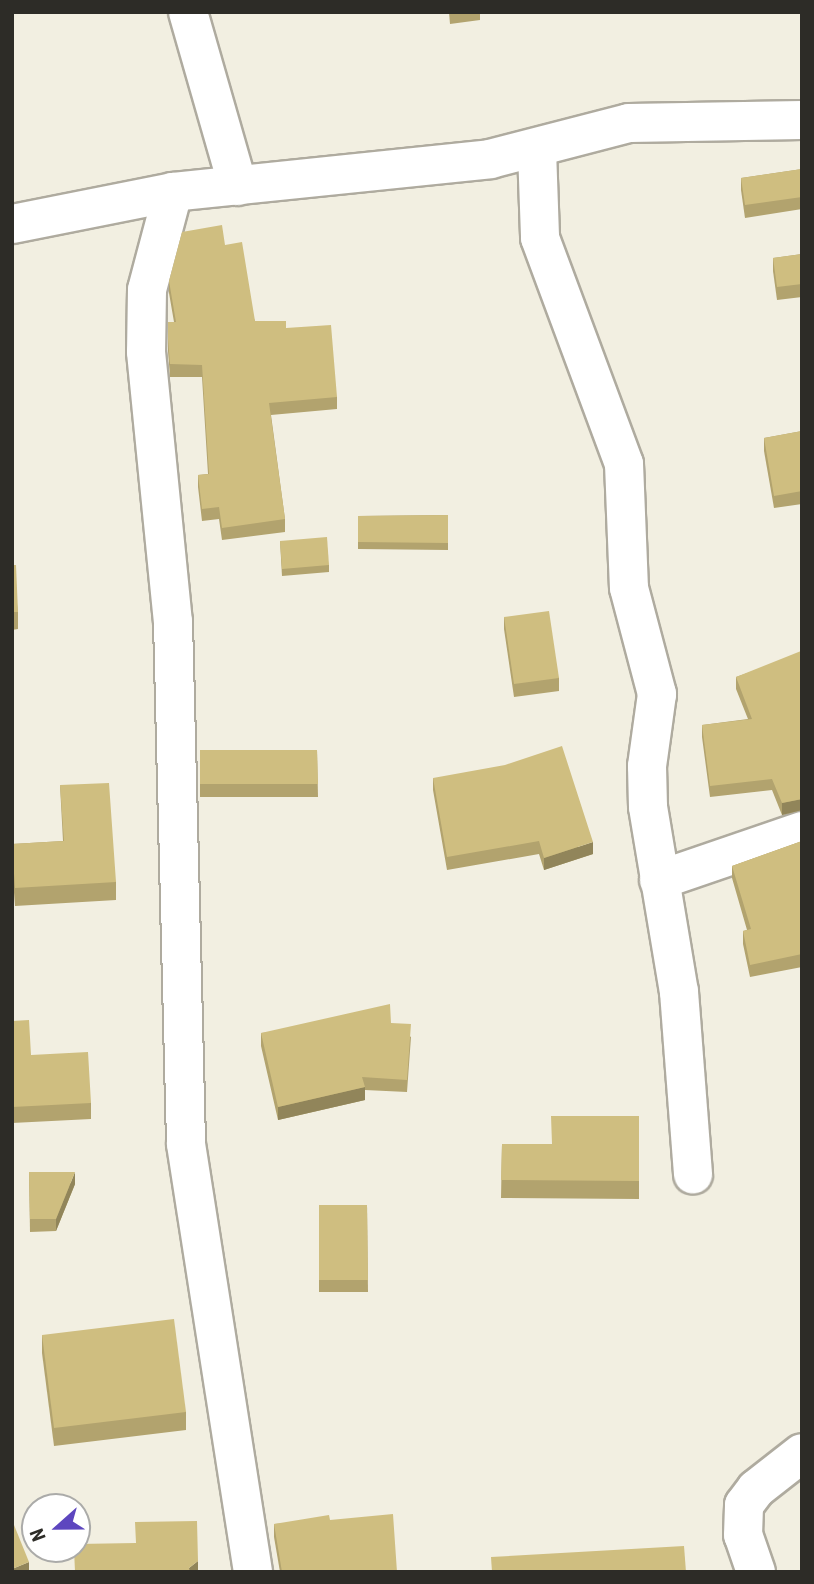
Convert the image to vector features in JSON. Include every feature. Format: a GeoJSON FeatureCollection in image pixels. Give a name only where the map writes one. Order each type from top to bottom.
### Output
{"type":"FeatureCollection","features":[{"type":"Feature","properties":{"kind":"street"},"geometry":{"type":"LineString","coordinates":[[188,12],[238,186]]}},
{"type":"Feature","properties":{"kind":"street"},"geometry":{"type":"LineString","coordinates":[[12,225],[173,192],[490,159],[537,150],[629,123],[802,120]]}},
{"type":"Feature","properties":{"kind":"street"},"geometry":{"type":"LineString","coordinates":[[537,150],[540,238],[624,464],[629,588],[657,694],[647,766],[659,880],[678,992],[693,1174]]}},
{"type":"Feature","properties":{"kind":"street"},"geometry":{"type":"LineString","coordinates":[[173,192],[147,290],[146,352],[173,622],[186,1144],[253,1572]]}},
{"type":"Feature","properties":{"kind":"street"},"geometry":{"type":"LineString","coordinates":[[659,880],[802,831]]}},
{"type":"Feature","properties":{"kind":"street"},"geometry":{"type":"LineString","coordinates":[[756,1572],[743,1535],[744,1505],[756,1489],[802,1453]]}},
{"type":"Feature","properties":{"kind":"building"},"geometry":{"type":"Polygon","coordinates":[[[802,169],[802,197],[745,205],[741,178],[802,169]]]}},
{"type":"Feature","properties":{"kind":"building"},"geometry":{"type":"Polygon","coordinates":[[[222,225],[225,245],[242,242],[255,321],[286,321],[286,328],[331,325],[337,397],[269,403],[285,519],[222,528],[219,507],[202,509],[198,475],[209,474],[202,365],[170,364],[168,322],[176,322],[169,281],[182,232],[222,225]]]}},
{"type":"Feature","properties":{"kind":"building"},"geometry":{"type":"Polygon","coordinates":[[[802,254],[802,284],[777,287],[773,258],[802,254]]]}},
{"type":"Feature","properties":{"kind":"building"},"geometry":{"type":"Polygon","coordinates":[[[802,431],[802,491],[774,496],[764,438],[802,431]]]}},
{"type":"Feature","properties":{"kind":"building"},"geometry":{"type":"Polygon","coordinates":[[[448,515],[448,543],[358,542],[358,516],[448,515]]]}},
{"type":"Feature","properties":{"kind":"building"},"geometry":{"type":"Polygon","coordinates":[[[327,537],[329,565],[282,569],[280,541],[327,537]]]}},
{"type":"Feature","properties":{"kind":"building"},"geometry":{"type":"Polygon","coordinates":[[[12,565],[16,565],[18,612],[12,612],[12,565]]]}},
{"type":"Feature","properties":{"kind":"building"},"geometry":{"type":"Polygon","coordinates":[[[549,611],[559,678],[514,684],[504,617],[549,611]]]}},
{"type":"Feature","properties":{"kind":"building"},"geometry":{"type":"Polygon","coordinates":[[[801,651],[802,799],[782,803],[772,779],[710,786],[702,725],[752,719],[736,677],[801,651]]]}},
{"type":"Feature","properties":{"kind":"building"},"geometry":{"type":"Polygon","coordinates":[[[562,746],[593,842],[544,858],[539,841],[447,857],[433,778],[505,765],[562,746]]]}},
{"type":"Feature","properties":{"kind":"building"},"geometry":{"type":"Polygon","coordinates":[[[200,750],[317,750],[318,784],[200,784],[200,750]]]}},
{"type":"Feature","properties":{"kind":"building"},"geometry":{"type":"Polygon","coordinates":[[[109,783],[116,882],[15,888],[12,844],[64,841],[60,785],[109,783]]]}},
{"type":"Feature","properties":{"kind":"building"},"geometry":{"type":"Polygon","coordinates":[[[802,841],[802,954],[750,965],[743,931],[751,929],[732,866],[802,841]]]}},
{"type":"Feature","properties":{"kind":"building"},"geometry":{"type":"Polygon","coordinates":[[[390,1004],[391,1023],[411,1024],[407,1080],[362,1077],[365,1087],[278,1107],[261,1033],[390,1004]]]}},
{"type":"Feature","properties":{"kind":"building"},"geometry":{"type":"Polygon","coordinates":[[[29,1020],[31,1055],[88,1052],[91,1103],[12,1107],[12,1021],[29,1020]]]}},
{"type":"Feature","properties":{"kind":"building"},"geometry":{"type":"Polygon","coordinates":[[[551,1116],[639,1116],[639,1181],[501,1180],[502,1144],[552,1144],[551,1116]]]}},
{"type":"Feature","properties":{"kind":"building"},"geometry":{"type":"Polygon","coordinates":[[[29,1172],[75,1172],[56,1219],[30,1219],[29,1172]]]}},
{"type":"Feature","properties":{"kind":"building"},"geometry":{"type":"Polygon","coordinates":[[[319,1205],[367,1205],[368,1280],[319,1280],[319,1205]]]}},
{"type":"Feature","properties":{"kind":"building"},"geometry":{"type":"Polygon","coordinates":[[[174,1319],[186,1412],[54,1428],[42,1335],[174,1319]]]}},
{"type":"Feature","properties":{"kind":"building"},"geometry":{"type":"Polygon","coordinates":[[[393,1514],[397,1572],[282,1572],[274,1524],[329,1515],[330,1520],[393,1514]]]}},
{"type":"Feature","properties":{"kind":"building"},"geometry":{"type":"Polygon","coordinates":[[[12,1520],[21,1542],[21,1563],[27,1563],[12,1569],[12,1520]]]}},
{"type":"Feature","properties":{"kind":"building"},"geometry":{"type":"Polygon","coordinates":[[[197,1521],[198,1561],[189,1568],[190,1572],[75,1572],[75,1563],[91,1563],[91,1544],[136,1543],[135,1522],[197,1521]]]}},
{"type":"Feature","properties":{"kind":"building"},"geometry":{"type":"Polygon","coordinates":[[[684,1546],[686,1572],[492,1572],[491,1557],[684,1546]]]}}]}
